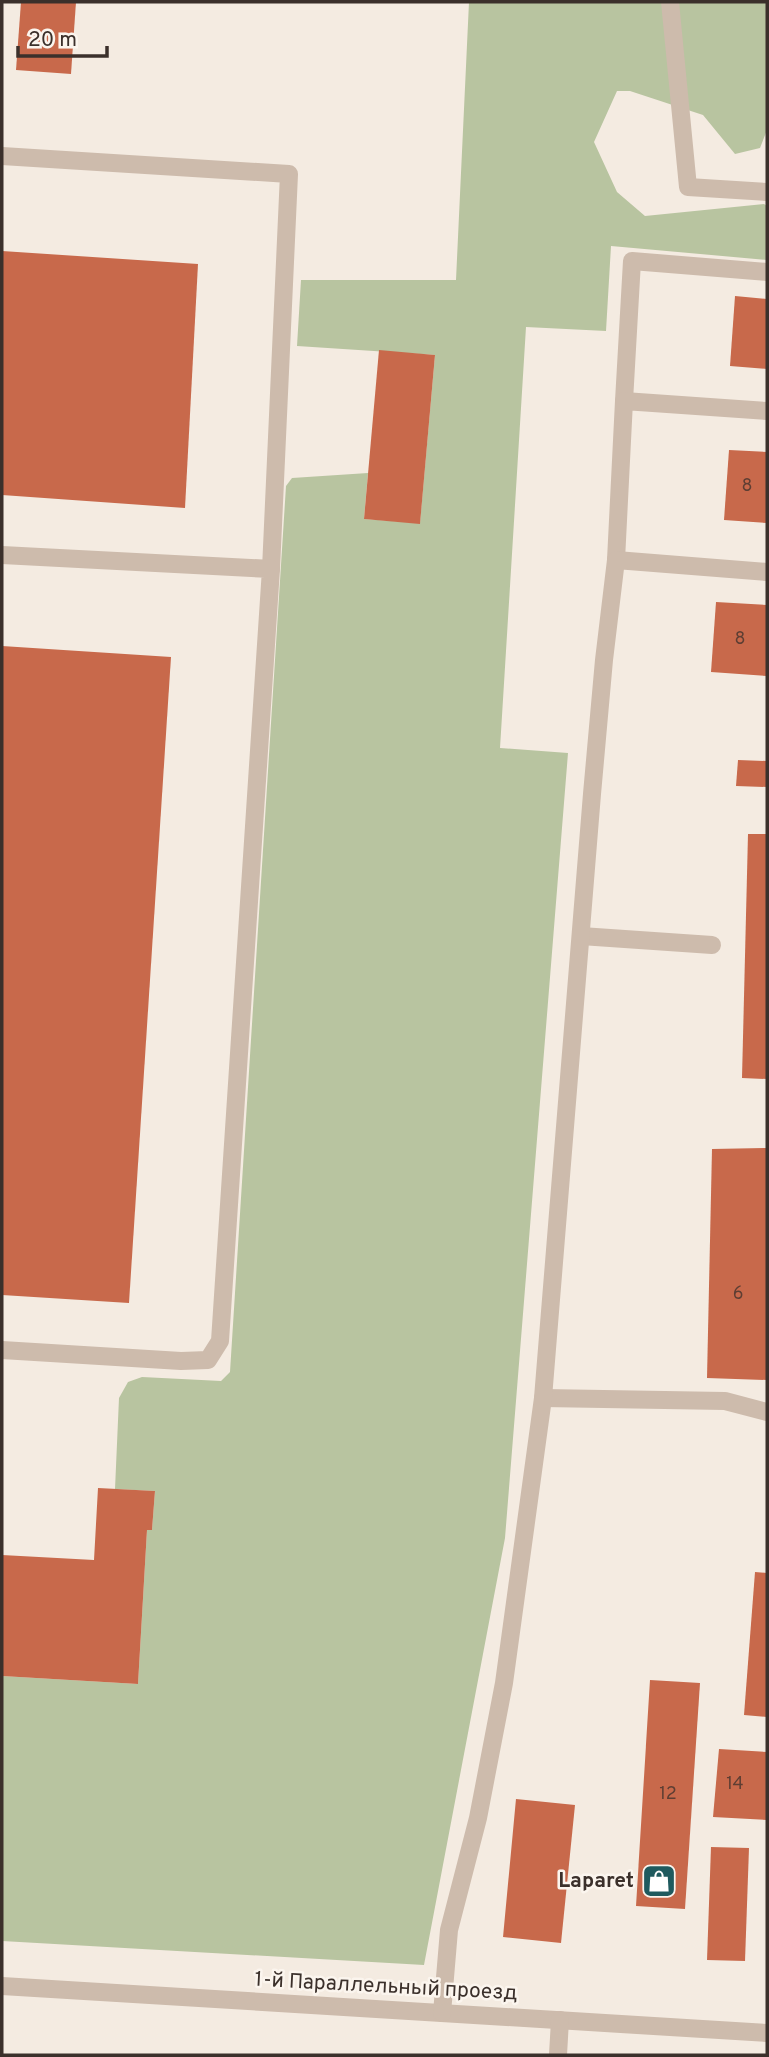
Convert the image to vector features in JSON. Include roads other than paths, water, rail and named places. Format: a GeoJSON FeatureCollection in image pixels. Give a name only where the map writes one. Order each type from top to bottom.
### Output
{"type":"FeatureCollection","features":[{"type":"Feature","properties":{"kind":"street"},"geometry":{"type":"LineString","coordinates":[[670,2],[688,187],[767,192]]}},
{"type":"Feature","properties":{"kind":"street"},"geometry":{"type":"LineString","coordinates":[[2,156],[289,174],[271,569],[220,1341],[208,1360],[181,1361],[2,1350]]}},
{"type":"Feature","properties":{"kind":"street"},"geometry":{"type":"LineString","coordinates":[[442,2013],[449,1930],[478,1818],[504,1683],[543,1398],[604,660],[616,560],[632,261],[767,272]]}},
{"type":"Feature","properties":{"kind":"street"},"geometry":{"type":"LineString","coordinates":[[624,401],[767,411]]}},
{"type":"Feature","properties":{"kind":"street"},"geometry":{"type":"LineString","coordinates":[[2,555],[271,569]]}},
{"type":"Feature","properties":{"kind":"street"},"geometry":{"type":"LineString","coordinates":[[616,560],[767,572]]}},
{"type":"Feature","properties":{"kind":"street"},"geometry":{"type":"LineString","coordinates":[[581,936],[712,945]]}},
{"type":"Feature","properties":{"kind":"street"},"geometry":{"type":"LineString","coordinates":[[543,1398],[725,1401],[767,1412]]}},
{"type":"Feature","properties":{"kind":"street","name":"1-й Параллельный проезд"},"geometry":{"type":"LineString","coordinates":[[2,1986],[767,2033]]}},
{"type":"Feature","properties":{"kind":"street"},"geometry":{"type":"LineString","coordinates":[[558,2055],[560,2020]]}},
{"type":"Feature","properties":{"kind":"place","name":"Laparet"},"geometry":{"type":"Point","coordinates":[659,1881]}}]}
